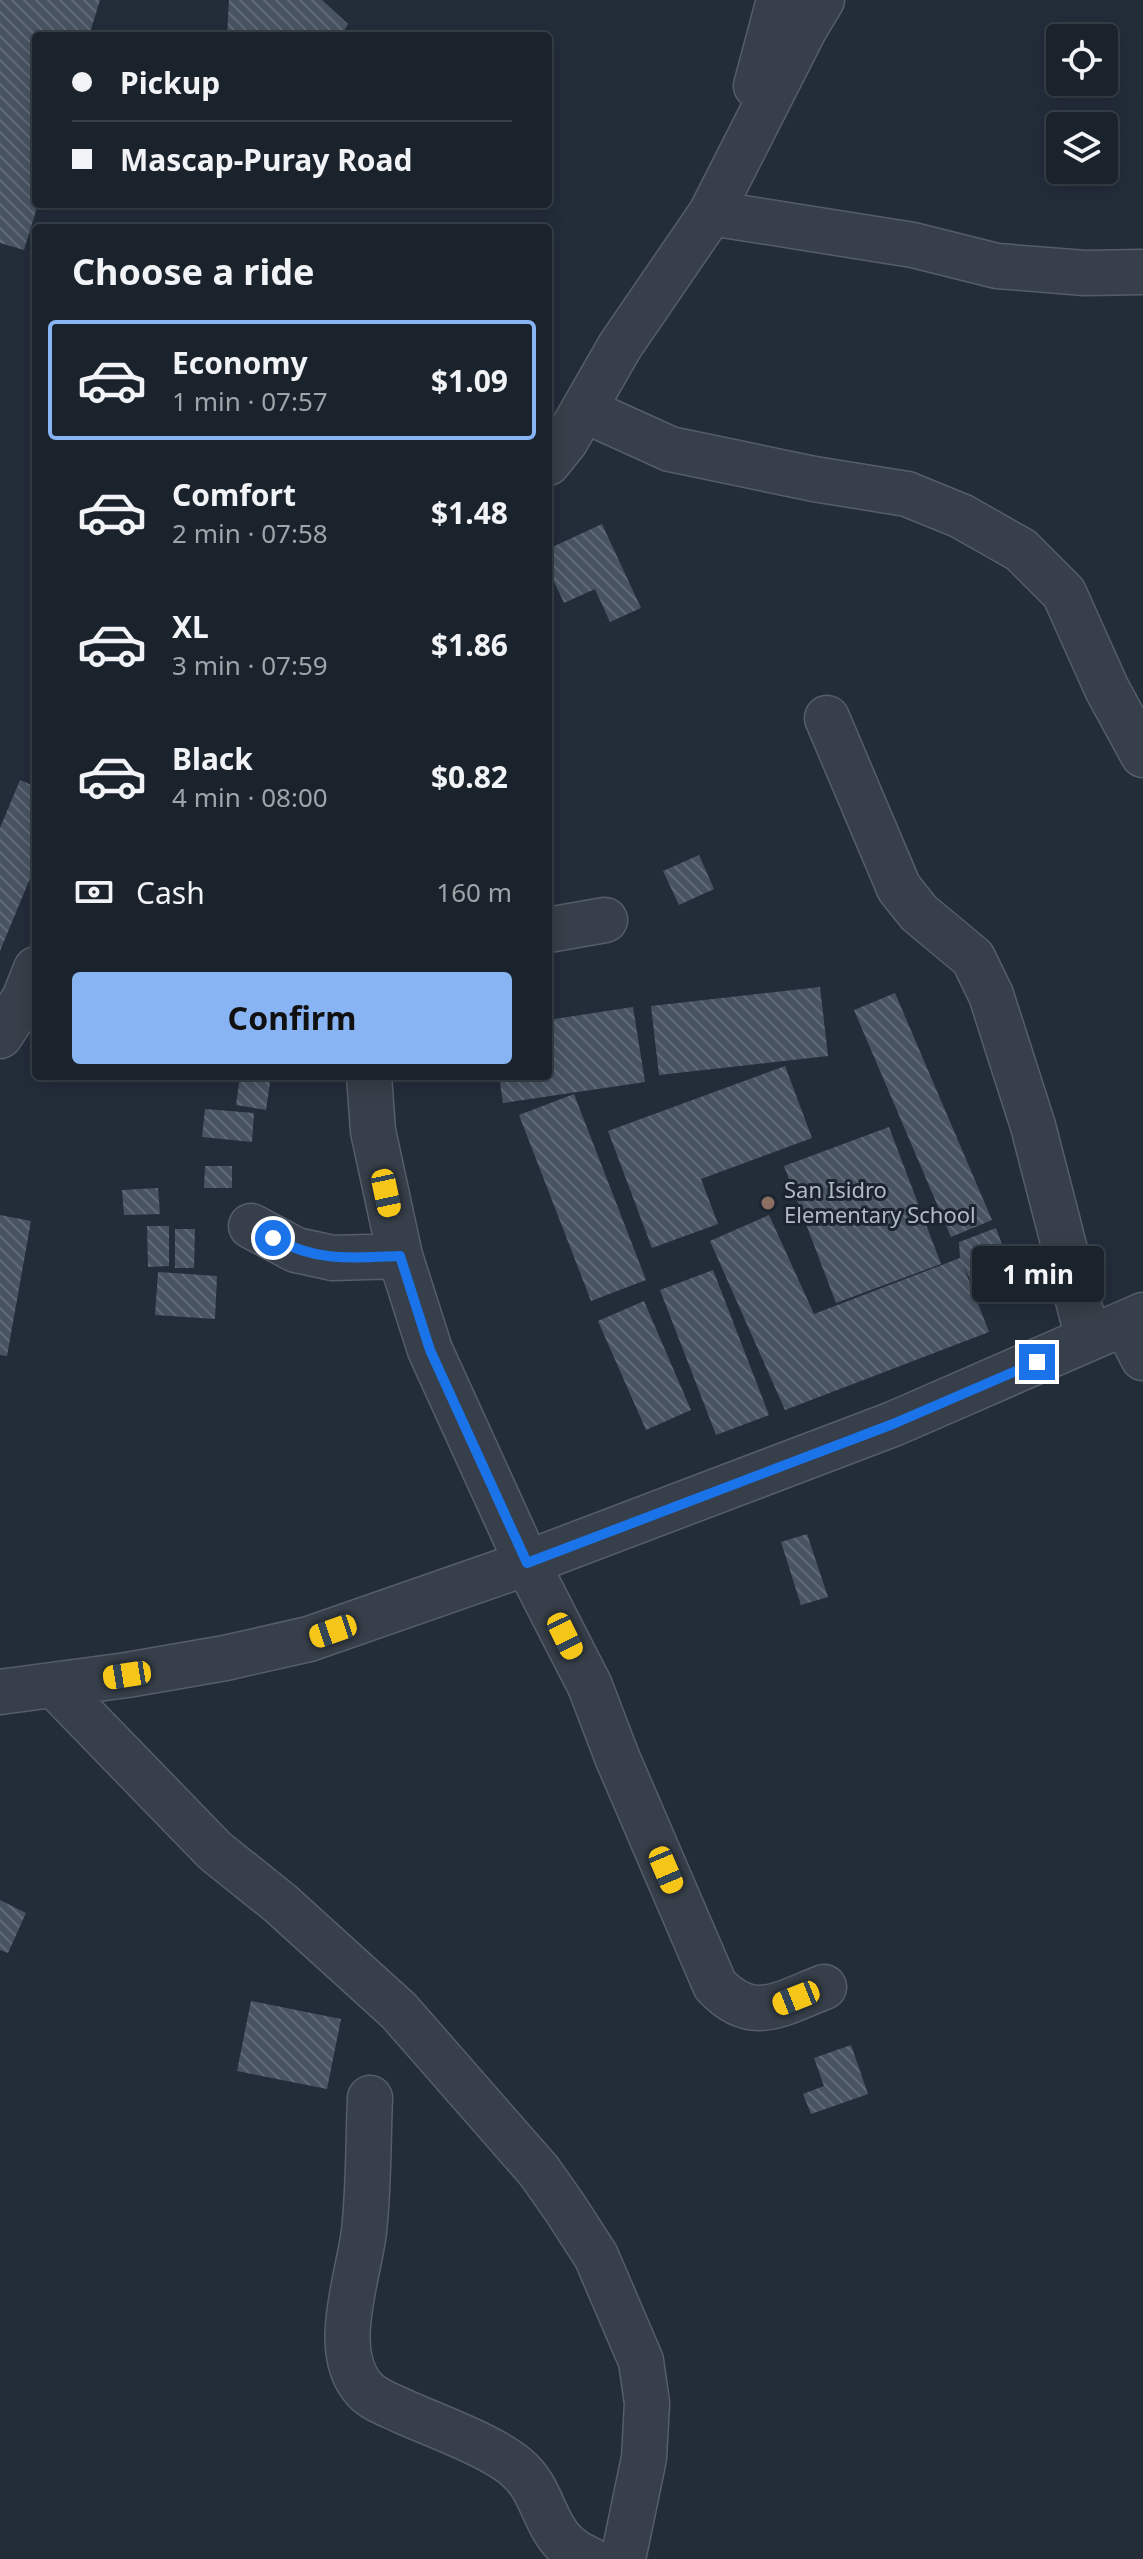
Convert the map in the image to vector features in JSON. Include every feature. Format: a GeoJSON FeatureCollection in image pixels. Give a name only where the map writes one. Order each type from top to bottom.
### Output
{"type":"FeatureCollection","features":[{"type":"Feature","properties":{"kind":"street"},"geometry":{"type":"LineString","coordinates":[[736,162],[779,0]]}},
{"type":"Feature","properties":{"kind":"street"},"geometry":{"type":"LineString","coordinates":[[552,458],[565,442],[620,346],[711,213],[822,0]]}},
{"type":"Feature","properties":{"kind":"street"},"geometry":{"type":"LineString","coordinates":[[711,213],[913,245],[997,266],[1085,273],[1143,272]]}},
{"type":"Feature","properties":{"kind":"street"},"geometry":{"type":"LineString","coordinates":[[584,410],[670,449],[814,479],[907,494],[961,516],[1021,550],[1064,593],[1107,689],[1143,755]]}},
{"type":"Feature","properties":{"kind":"street"},"geometry":{"type":"LineString","coordinates":[[0,1692],[56,1687],[225,1658],[309,1639],[527,1563],[1125,1334],[1033,1126],[991,995],[973,958],[919,913],[899,888],[827,718]]}},
{"type":"Feature","properties":{"kind":"street"},"geometry":{"type":"LineString","coordinates":[[552,929],[605,920]]}},
{"type":"Feature","properties":{"kind":"street"},"geometry":{"type":"LineString","coordinates":[[0,1036],[24,999],[32,979]]}},
{"type":"Feature","properties":{"kind":"street"},"geometry":{"type":"LineString","coordinates":[[369,1080],[373,1131],[400,1256],[430,1350],[527,1563],[590,1686],[617,1757],[715,1985],[726,1997],[747,2009],[769,2009],[824,1987]]}},
{"type":"Feature","properties":{"kind":"street"},"geometry":{"type":"LineString","coordinates":[[251,1226],[296,1250],[333,1258],[400,1256]]}},
{"type":"Feature","properties":{"kind":"street"},"geometry":{"type":"LineString","coordinates":[[56,1687],[215,1851],[280,1903],[399,2011],[539,2171],[573,2220],[596,2256],[641,2361],[647,2403],[644,2458],[623,2559]]}},
{"type":"Feature","properties":{"kind":"street"},"geometry":{"type":"LineString","coordinates":[[370,2098],[364,2232],[348,2319],[348,2348],[354,2372],[365,2390],[384,2402],[515,2466],[531,2483],[554,2533],[581,2557]]}},
{"type":"Feature","properties":{"kind":"building"},"geometry":{"type":"Polygon","coordinates":[[[0,0],[100,0],[90,32],[32,32],[32,208],[37,208],[24,250],[0,243],[0,0]]]}},
{"type":"Feature","properties":{"kind":"building"},"geometry":{"type":"Polygon","coordinates":[[[229,0],[322,0],[348,24],[343,32],[227,32],[229,0]]]}},
{"type":"Feature","properties":{"kind":"building"},"geometry":{"type":"Polygon","coordinates":[[[602,524],[641,608],[610,622],[595,589],[564,603],[552,578],[552,547],[602,524]]]}},
{"type":"Feature","properties":{"kind":"building"},"geometry":{"type":"Polygon","coordinates":[[[20,780],[32,785],[32,874],[0,951],[0,828],[20,780]]]}},
{"type":"Feature","properties":{"kind":"building"},"geometry":{"type":"Polygon","coordinates":[[[699,855],[714,889],[679,905],[663,871],[699,855]]]}},
{"type":"Feature","properties":{"kind":"building"},"geometry":{"type":"Polygon","coordinates":[[[820,987],[828,1056],[659,1075],[651,1006],[820,987]]]}},
{"type":"Feature","properties":{"kind":"building"},"geometry":{"type":"Polygon","coordinates":[[[895,993],[992,1220],[951,1237],[854,1010],[895,993]]]}},
{"type":"Feature","properties":{"kind":"building"},"geometry":{"type":"Polygon","coordinates":[[[633,1007],[645,1082],[503,1103],[500,1080],[552,1080],[552,1019],[633,1007]]]}},
{"type":"Feature","properties":{"kind":"building"},"geometry":{"type":"Polygon","coordinates":[[[785,1066],[812,1138],[701,1179],[718,1224],[652,1248],[608,1131],[785,1066]]]}},
{"type":"Feature","properties":{"kind":"building"},"geometry":{"type":"Polygon","coordinates":[[[239,1080],[270,1080],[266,1110],[236,1105],[239,1080]]]}},
{"type":"Feature","properties":{"kind":"building"},"geometry":{"type":"Polygon","coordinates":[[[574,1094],[646,1280],[591,1301],[519,1115],[574,1094]]]}},
{"type":"Feature","properties":{"kind":"building"},"geometry":{"type":"Polygon","coordinates":[[[205,1109],[254,1113],[252,1142],[202,1137],[205,1109]]]}},
{"type":"Feature","properties":{"kind":"building"},"geometry":{"type":"Polygon","coordinates":[[[889,1127],[941,1264],[836,1303],[784,1166],[889,1127]]]}},
{"type":"Feature","properties":{"kind":"building"},"geometry":{"type":"Polygon","coordinates":[[[205,1166],[232,1166],[232,1188],[204,1188],[205,1166]]]}},
{"type":"Feature","properties":{"kind":"building"},"geometry":{"type":"Polygon","coordinates":[[[158,1188],[160,1214],[124,1215],[122,1190],[158,1188]]]}},
{"type":"Feature","properties":{"kind":"building"},"geometry":{"type":"Polygon","coordinates":[[[0,1215],[31,1221],[7,1356],[0,1355],[0,1215]]]}},
{"type":"Feature","properties":{"kind":"building"},"geometry":{"type":"Polygon","coordinates":[[[769,1215],[814,1314],[960,1258],[959,1242],[996,1228],[1018,1288],[981,1301],[963,1265],[989,1332],[785,1410],[710,1241],[769,1215]]]}},
{"type":"Feature","properties":{"kind":"building"},"geometry":{"type":"Polygon","coordinates":[[[147,1226],[169,1226],[169,1266],[148,1267],[147,1226]]]}},
{"type":"Feature","properties":{"kind":"building"},"geometry":{"type":"Polygon","coordinates":[[[175,1229],[195,1229],[194,1268],[175,1268],[175,1229]]]}},
{"type":"Feature","properties":{"kind":"building"},"geometry":{"type":"Polygon","coordinates":[[[713,1270],[769,1415],[716,1435],[660,1290],[713,1270]]]}},
{"type":"Feature","properties":{"kind":"building"},"geometry":{"type":"Polygon","coordinates":[[[158,1272],[217,1276],[215,1319],[155,1315],[158,1272]]]}},
{"type":"Feature","properties":{"kind":"building"},"geometry":{"type":"Polygon","coordinates":[[[644,1301],[691,1410],[646,1430],[598,1321],[644,1301]]]}},
{"type":"Feature","properties":{"kind":"building"},"geometry":{"type":"Polygon","coordinates":[[[807,1534],[828,1597],[801,1605],[781,1542],[807,1534]]]}},
{"type":"Feature","properties":{"kind":"building"},"geometry":{"type":"Polygon","coordinates":[[[0,1900],[26,1913],[8,1953],[0,1950],[0,1900]]]}},
{"type":"Feature","properties":{"kind":"building"},"geometry":{"type":"Polygon","coordinates":[[[251,2001],[341,2019],[327,2089],[237,2071],[251,2001]]]}},
{"type":"Feature","properties":{"kind":"building"},"geometry":{"type":"Polygon","coordinates":[[[851,2045],[868,2094],[811,2114],[803,2094],[824,2086],[814,2058],[851,2045]]]}},
{"type":"Feature","properties":{"kind":"place","name":"San Isidro Elementary School"},"geometry":{"type":"Point","coordinates":[768,1203]}},
{"type":"Feature","properties":{"kind":"route"},"geometry":{"type":"LineString","coordinates":[[273,1238],[296,1250],[333,1258],[400,1256],[430,1350],[527,1563],[893,1424],[1037,1362]]}}]}
